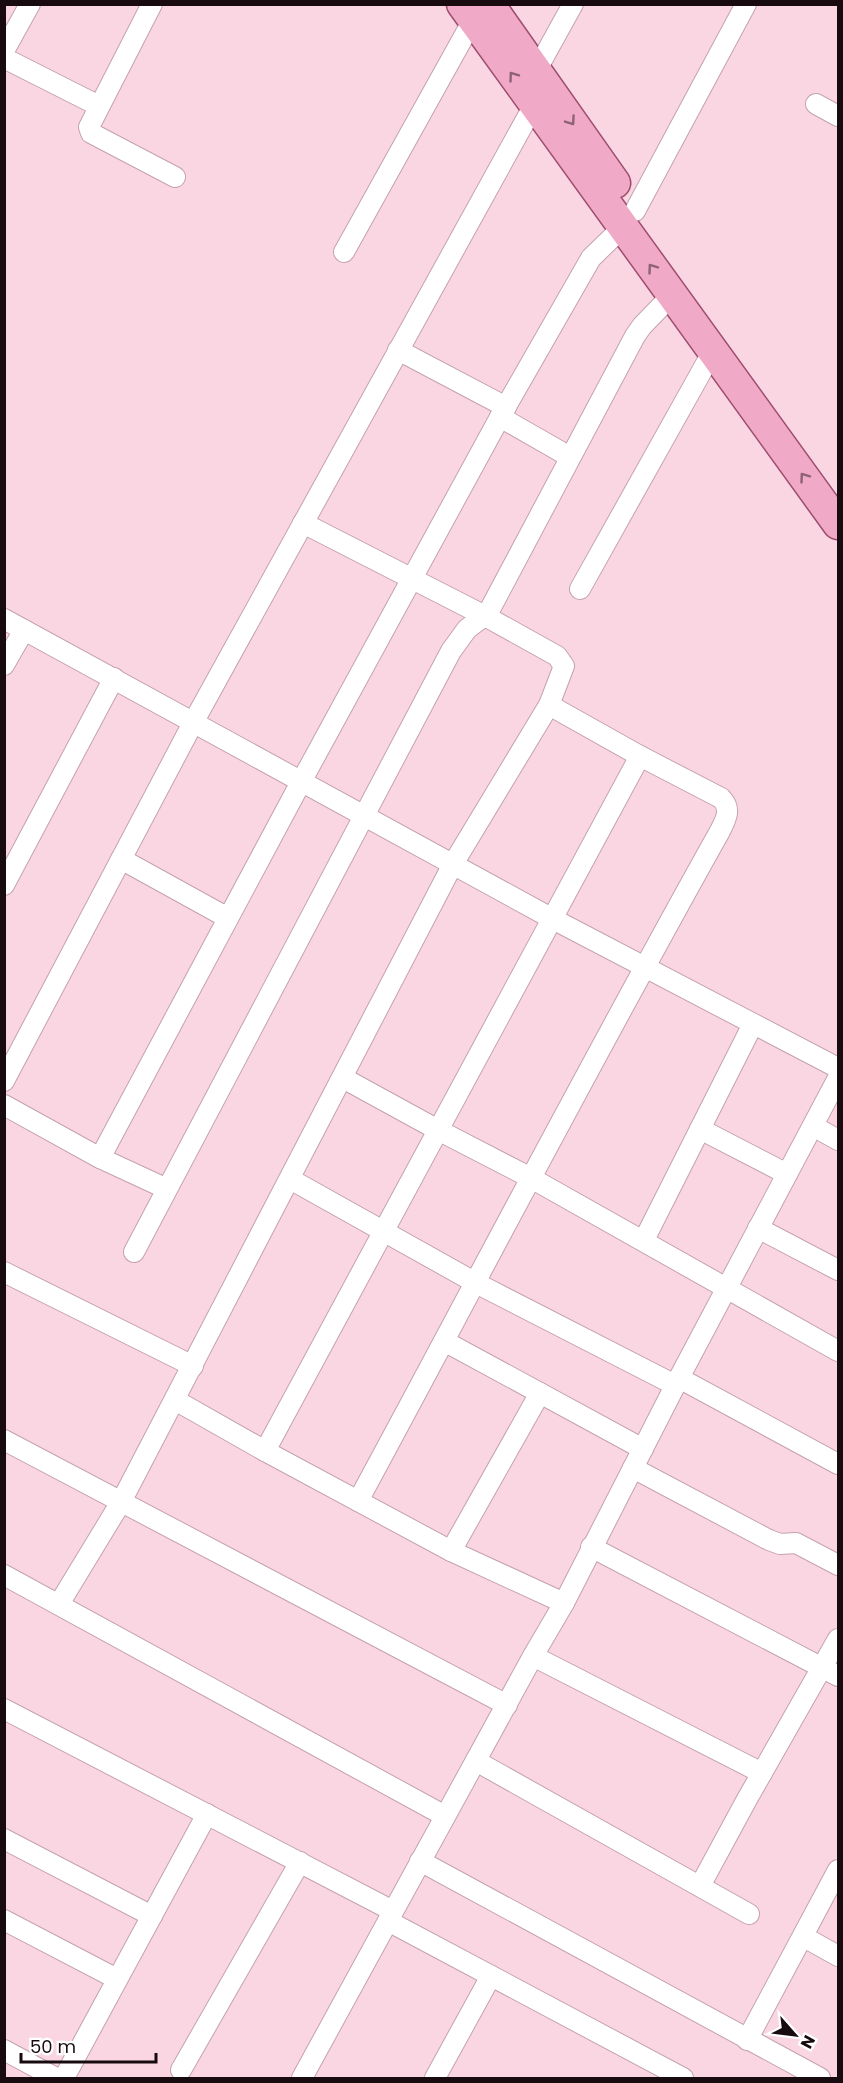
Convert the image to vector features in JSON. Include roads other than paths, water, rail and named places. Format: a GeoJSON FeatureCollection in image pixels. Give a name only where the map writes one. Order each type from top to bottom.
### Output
{"type":"FeatureCollection","features":[{"type":"Feature","properties":{"kind":"main road"},"geometry":{"type":"LineString","coordinates":[[474,10],[536,71],[629,220],[672,296],[838,524]]}},
{"type":"Feature","properties":{"kind":"main road"},"geometry":{"type":"LineString","coordinates":[[474,10],[534,105],[629,220],[838,489]]}},
{"type":"Feature","properties":{"kind":"street"},"geometry":{"type":"LineString","coordinates":[[30,4],[5,49],[99,106]]}},
{"type":"Feature","properties":{"kind":"street"},"geometry":{"type":"LineString","coordinates":[[152,4],[90,122],[91,133],[176,177]]}},
{"type":"Feature","properties":{"kind":"street"},"geometry":{"type":"LineString","coordinates":[[536,71],[573,4]]}},
{"type":"Feature","properties":{"kind":"street"},"geometry":{"type":"LineString","coordinates":[[100,1158],[301,782],[503,412],[591,258],[629,220],[746,4]]}},
{"type":"Feature","properties":{"kind":"street"},"geometry":{"type":"LineString","coordinates":[[344,252],[474,10]]}},
{"type":"Feature","properties":{"kind":"street"},"geometry":{"type":"LineString","coordinates":[[816,104],[838,116]]}},
{"type":"Feature","properties":{"kind":"street"},"geometry":{"type":"LineString","coordinates":[[4,1081],[194,722],[534,105]]}},
{"type":"Feature","properties":{"kind":"street"},"geometry":{"type":"LineString","coordinates":[[134,1252],[451,651],[467,628],[485,616],[635,336],[672,296]]}},
{"type":"Feature","properties":{"kind":"street"},"geometry":{"type":"LineString","coordinates":[[399,350],[503,412],[570,457]]}},
{"type":"Feature","properties":{"kind":"street"},"geometry":{"type":"LineString","coordinates":[[580,589],[713,351]]}},
{"type":"Feature","properties":{"kind":"street"},"geometry":{"type":"LineString","coordinates":[[59,1604],[121,1503],[453,864],[549,705],[564,666],[558,656],[485,616],[303,523]]}},
{"type":"Feature","properties":{"kind":"street"},"geometry":{"type":"LineString","coordinates":[[4,619],[550,918],[838,1068]]}},
{"type":"Feature","properties":{"kind":"street"},"geometry":{"type":"LineString","coordinates":[[4,665],[24,630]]}},
{"type":"Feature","properties":{"kind":"street"},"geometry":{"type":"LineString","coordinates":[[4,885],[114,678]]}},
{"type":"Feature","properties":{"kind":"street"},"geometry":{"type":"LineString","coordinates":[[358,1501],[644,966],[720,831],[728,812],[721,798],[549,705]]}},
{"type":"Feature","properties":{"kind":"street"},"geometry":{"type":"LineString","coordinates":[[265,1451],[384,1233],[550,918],[640,756]]}},
{"type":"Feature","properties":{"kind":"street"},"geometry":{"type":"LineString","coordinates":[[121,859],[228,918]]}},
{"type":"Feature","properties":{"kind":"street"},"geometry":{"type":"LineString","coordinates":[[644,1240],[753,1024]]}},
{"type":"Feature","properties":{"kind":"street"},"geometry":{"type":"LineString","coordinates":[[343,1078],[644,1240],[838,1351]]}},
{"type":"Feature","properties":{"kind":"street"},"geometry":{"type":"LineString","coordinates":[[302,2079],[564,1603],[677,1381],[838,1078]]}},
{"type":"Feature","properties":{"kind":"street"},"geometry":{"type":"LineString","coordinates":[[4,1105],[100,1158],[167,1189]]}},
{"type":"Feature","properties":{"kind":"street"},"geometry":{"type":"LineString","coordinates":[[813,1126],[838,1140]]}},
{"type":"Feature","properties":{"kind":"street"},"geometry":{"type":"LineString","coordinates":[[700,1129],[787,1174]]}},
{"type":"Feature","properties":{"kind":"street"},"geometry":{"type":"LineString","coordinates":[[290,1179],[476,1283],[677,1381],[838,1464]]}},
{"type":"Feature","properties":{"kind":"street"},"geometry":{"type":"LineString","coordinates":[[758,1228],[838,1270]]}},
{"type":"Feature","properties":{"kind":"street"},"geometry":{"type":"LineString","coordinates":[[4,1272],[193,1365]]}},
{"type":"Feature","properties":{"kind":"street"},"geometry":{"type":"LineString","coordinates":[[444,1341],[643,1449]]}},
{"type":"Feature","properties":{"kind":"street"},"geometry":{"type":"LineString","coordinates":[[451,1551],[540,1393]]}},
{"type":"Feature","properties":{"kind":"street"},"geometry":{"type":"LineString","coordinates":[[175,1400],[451,1551],[564,1603]]}},
{"type":"Feature","properties":{"kind":"street"},"geometry":{"type":"LineString","coordinates":[[4,1440],[507,1705]]}},
{"type":"Feature","properties":{"kind":"street"},"geometry":{"type":"LineString","coordinates":[[633,1468],[769,1540],[780,1544],[796,1543],[838,1565]]}},
{"type":"Feature","properties":{"kind":"street"},"geometry":{"type":"LineString","coordinates":[[591,1547],[831,1672]]}},
{"type":"Feature","properties":{"kind":"street"},"geometry":{"type":"LineString","coordinates":[[4,1575],[445,1816]]}},
{"type":"Feature","properties":{"kind":"street"},"geometry":{"type":"LineString","coordinates":[[700,1886],[762,1773],[831,1672],[838,1640]]}},
{"type":"Feature","properties":{"kind":"street"},"geometry":{"type":"LineString","coordinates":[[533,1656],[762,1773]]}},
{"type":"Feature","properties":{"kind":"street"},"geometry":{"type":"LineString","coordinates":[[4,1709],[300,1862],[490,1976],[683,2079]]}},
{"type":"Feature","properties":{"kind":"street"},"geometry":{"type":"LineString","coordinates":[[476,1761],[749,1914]]}},
{"type":"Feature","properties":{"kind":"street"},"geometry":{"type":"LineString","coordinates":[[64,2079],[207,1814]]}},
{"type":"Feature","properties":{"kind":"street"},"geometry":{"type":"LineString","coordinates":[[4,1839],[152,1916]]}},
{"type":"Feature","properties":{"kind":"street"},"geometry":{"type":"LineString","coordinates":[[420,1861],[820,2079]]}},
{"type":"Feature","properties":{"kind":"street"},"geometry":{"type":"LineString","coordinates":[[181,2070],[300,1862]]}},
{"type":"Feature","properties":{"kind":"street"},"geometry":{"type":"LineString","coordinates":[[747,2040],[838,1870]]}},
{"type":"Feature","properties":{"kind":"street"},"geometry":{"type":"LineString","coordinates":[[4,1920],[117,1979]]}},
{"type":"Feature","properties":{"kind":"street"},"geometry":{"type":"LineString","coordinates":[[804,1936],[838,1956]]}},
{"type":"Feature","properties":{"kind":"street"},"geometry":{"type":"LineString","coordinates":[[435,2079],[490,1976]]}},
{"type":"Feature","properties":{"kind":"street"},"geometry":{"type":"LineString","coordinates":[[4,2050],[56,2079]]}}]}
